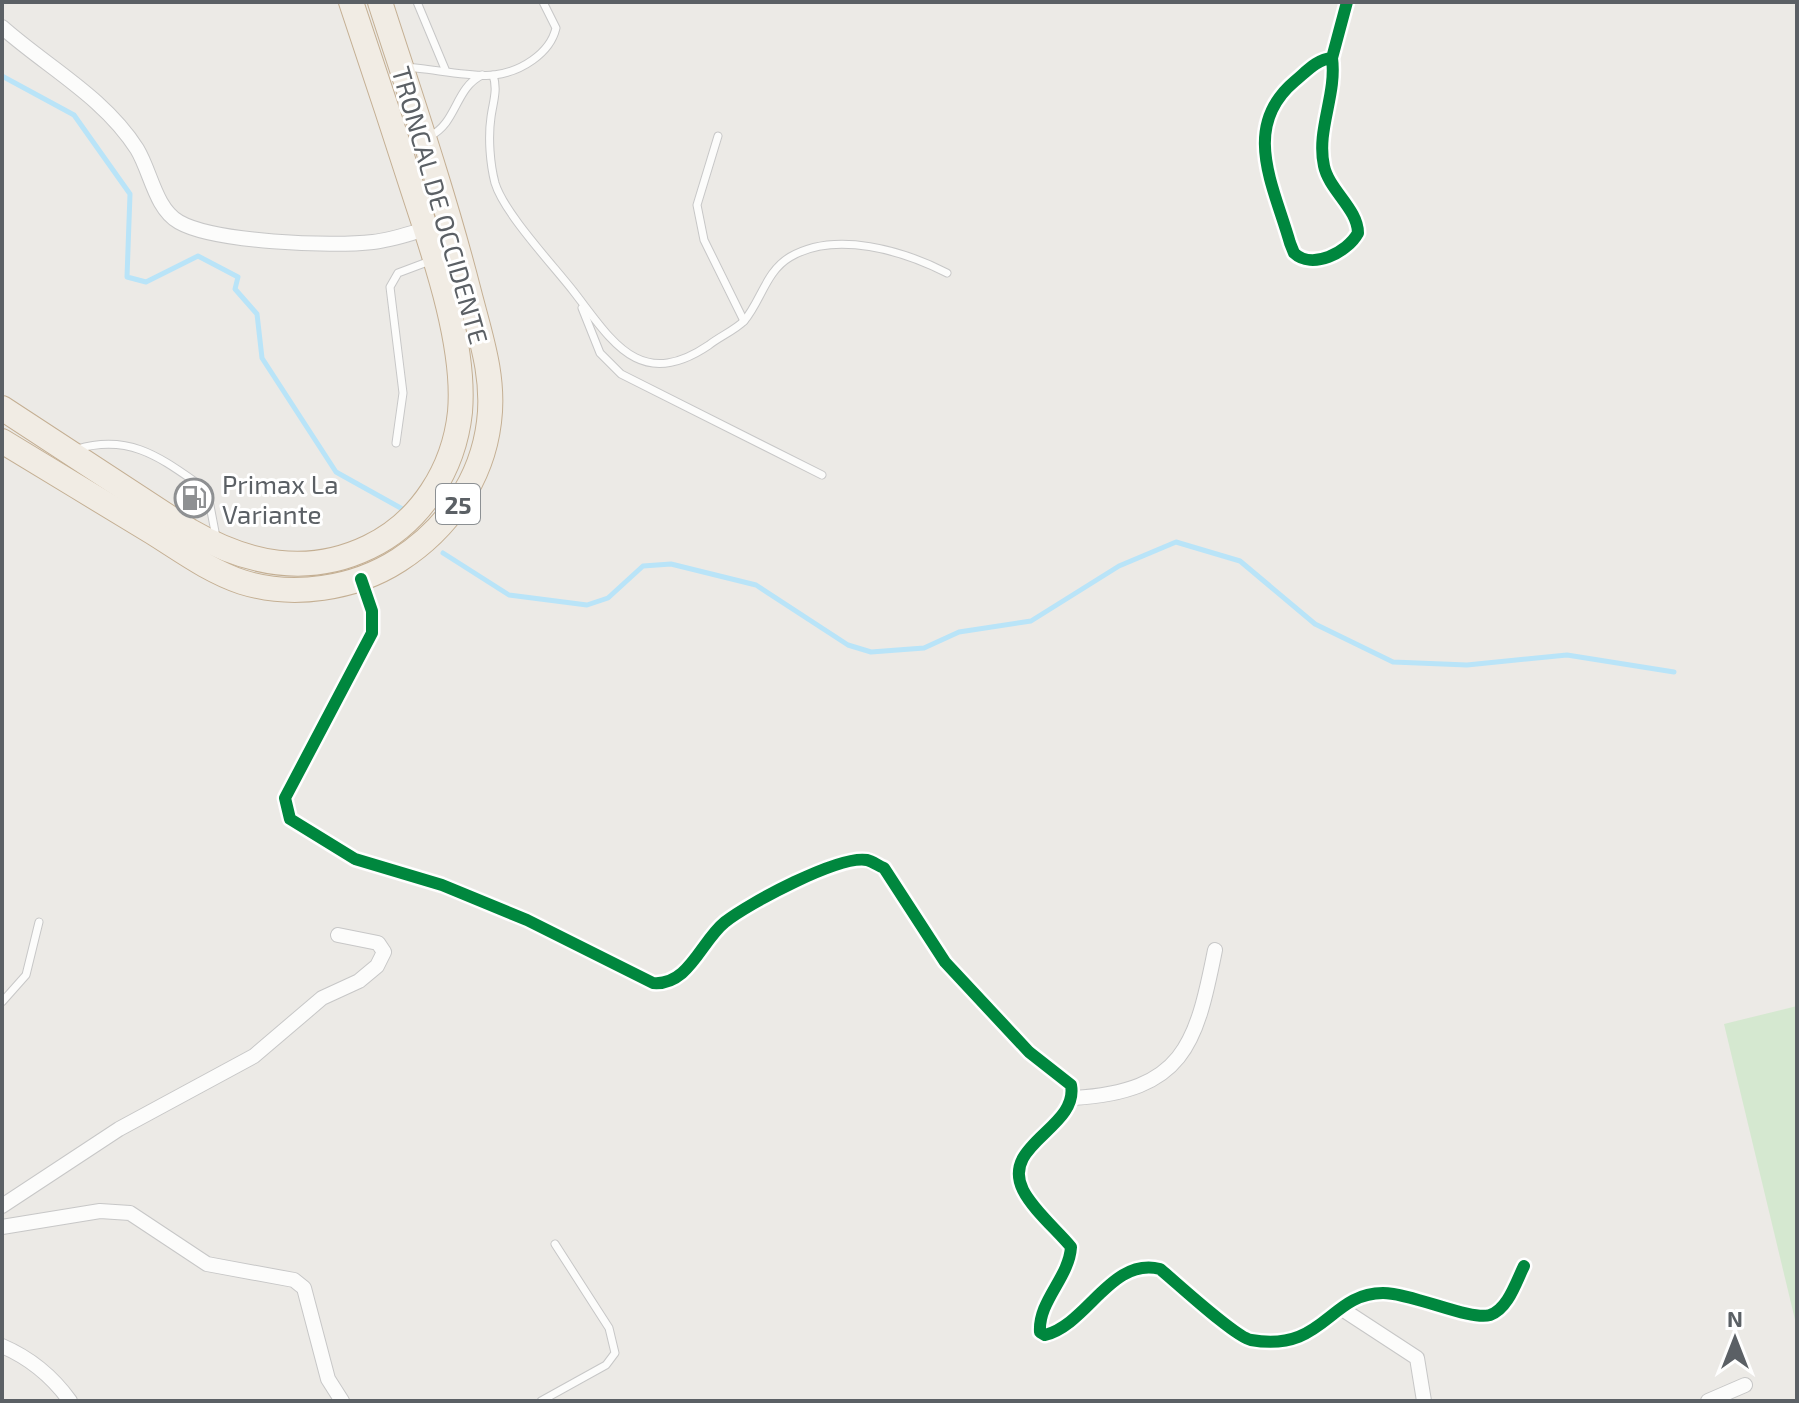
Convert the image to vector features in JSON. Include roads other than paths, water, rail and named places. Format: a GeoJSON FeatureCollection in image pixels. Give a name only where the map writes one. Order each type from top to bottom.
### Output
{"type":"FeatureCollection","features":[{"type":"Feature","properties":{"kind":"highway","name":"TRONCAL DE OCCIDENTE"},"geometry":{"type":"LineString","coordinates":[[2,408],[218,547],[278,565],[302,565],[350,556],[393,533],[411,517],[440,478],[450,456],[460,409],[456,361],[436,259],[351,2]]}},
{"type":"Feature","properties":{"kind":"highway","name":"TRONCAL DE OCCIDENTE"},"geometry":{"type":"LineString","coordinates":[[2,441],[191,559],[240,581],[284,589],[309,589],[361,579],[412,552],[449,517],[473,478],[489,420],[489,368],[452,223],[380,2]]}},
{"type":"Feature","properties":{"kind":"street"},"geometry":{"type":"LineString","coordinates":[[1332,58],[1320,61],[1284,90],[1266,118],[1263,135],[1264,153],[1290,243],[1294,253],[1310,262],[1322,260],[1354,239],[1358,233],[1355,219],[1332,187],[1323,164],[1322,138],[1332,88],[1332,58],[1347,2]]}},
{"type":"Feature","properties":{"kind":"street"},"geometry":{"type":"LineString","coordinates":[[2,27],[94,99],[137,149],[160,201],[177,221],[227,235],[316,244],[375,242],[426,229]]}},
{"type":"Feature","properties":{"kind":"street"},"geometry":{"type":"LineString","coordinates":[[361,579],[372,611],[372,633],[285,798],[290,819],[355,859],[442,885],[527,920],[653,983],[666,984],[677,979],[723,923],[768,893],[851,861],[868,860],[884,868],[945,962],[1029,1052],[1071,1085],[1074,1098],[1067,1110],[1021,1159],[1022,1189],[1071,1247],[1070,1262],[1039,1320],[1040,1332],[1045,1335],[1075,1322],[1097,1295],[1134,1269],[1146,1265],[1160,1269],[1246,1339],[1281,1343],[1308,1334],[1362,1296],[1383,1293],[1447,1305],[1475,1316],[1488,1316],[1498,1311],[1507,1299],[1524,1266]]}},
{"type":"Feature","properties":{"kind":"street"},"geometry":{"type":"LineString","coordinates":[[2,1206],[119,1129],[254,1056],[322,998],[359,981],[377,966],[384,952],[378,943],[338,935]]}},
{"type":"Feature","properties":{"kind":"street"},"geometry":{"type":"LineString","coordinates":[[1074,1098],[1111,1096],[1133,1089],[1186,1052],[1204,1009],[1215,950]]}},
{"type":"Feature","properties":{"kind":"street"},"geometry":{"type":"LineString","coordinates":[[2,1227],[100,1211],[130,1213],[207,1264],[294,1280],[304,1288],[311,1304],[328,1379],[342,1401]]}},
{"type":"Feature","properties":{"kind":"street"},"geometry":{"type":"LineString","coordinates":[[1342,1309],[1417,1358],[1424,1401]]}},
{"type":"Feature","properties":{"kind":"street"},"geometry":{"type":"LineString","coordinates":[[2,1346],[24,1355],[59,1386],[70,1401]]}},
{"type":"Feature","properties":{"kind":"street"},"geometry":{"type":"LineString","coordinates":[[1708,1401],[1745,1385]]}},
{"type":"Feature","properties":{"kind":"lane"},"geometry":{"type":"LineString","coordinates":[[417,2],[445,69]]}},
{"type":"Feature","properties":{"kind":"lane"},"geometry":{"type":"LineString","coordinates":[[401,67],[493,75],[546,50],[556,28],[543,2]]}},
{"type":"Feature","properties":{"kind":"lane"},"geometry":{"type":"LineString","coordinates":[[424,139],[441,131],[465,88],[483,74]]}},
{"type":"Feature","properties":{"kind":"lane"},"geometry":{"type":"LineString","coordinates":[[493,75],[496,91],[490,119],[490,148],[495,182],[501,197],[577,295],[606,338],[638,361],[660,364],[694,355],[744,321],[767,281],[786,259],[804,250],[857,245],[910,254],[947,273]]}},
{"type":"Feature","properties":{"kind":"lane"},"geometry":{"type":"LineString","coordinates":[[718,136],[697,205],[704,240],[744,321]]}},
{"type":"Feature","properties":{"kind":"lane"},"geometry":{"type":"LineString","coordinates":[[396,443],[403,393],[390,287],[401,271],[436,259]]}},
{"type":"Feature","properties":{"kind":"lane"},"geometry":{"type":"LineString","coordinates":[[577,295],[600,353],[621,374],[822,475]]}},
{"type":"Feature","properties":{"kind":"lane"},"geometry":{"type":"LineString","coordinates":[[68,452],[105,443],[147,449],[207,490],[218,547]]}},
{"type":"Feature","properties":{"kind":"lane"},"geometry":{"type":"LineString","coordinates":[[2,1002],[26,975],[39,922]]}},
{"type":"Feature","properties":{"kind":"lane"},"geometry":{"type":"LineString","coordinates":[[541,1401],[606,1365],[615,1353],[609,1328],[555,1244]]}},
{"type":"Feature","properties":{"kind":"waterway"},"geometry":{"type":"LineString","coordinates":[[2,76],[74,115],[130,194],[127,277],[146,282],[198,256],[238,277],[235,289],[257,314],[262,358],[336,472],[406,511]]}},
{"type":"Feature","properties":{"kind":"waterway"},"geometry":{"type":"LineString","coordinates":[[443,553],[509,595],[587,605],[608,598],[643,566],[671,564],[756,585],[848,645],[871,652],[924,648],[959,632],[1031,621],[1119,566],[1176,542],[1240,561],[1315,624],[1393,662],[1467,665],[1567,655],[1674,672]]}},
{"type":"Feature","properties":{"kind":"place","name":"Primax La Variante"},"geometry":{"type":"Point","coordinates":[194,498]}}]}
